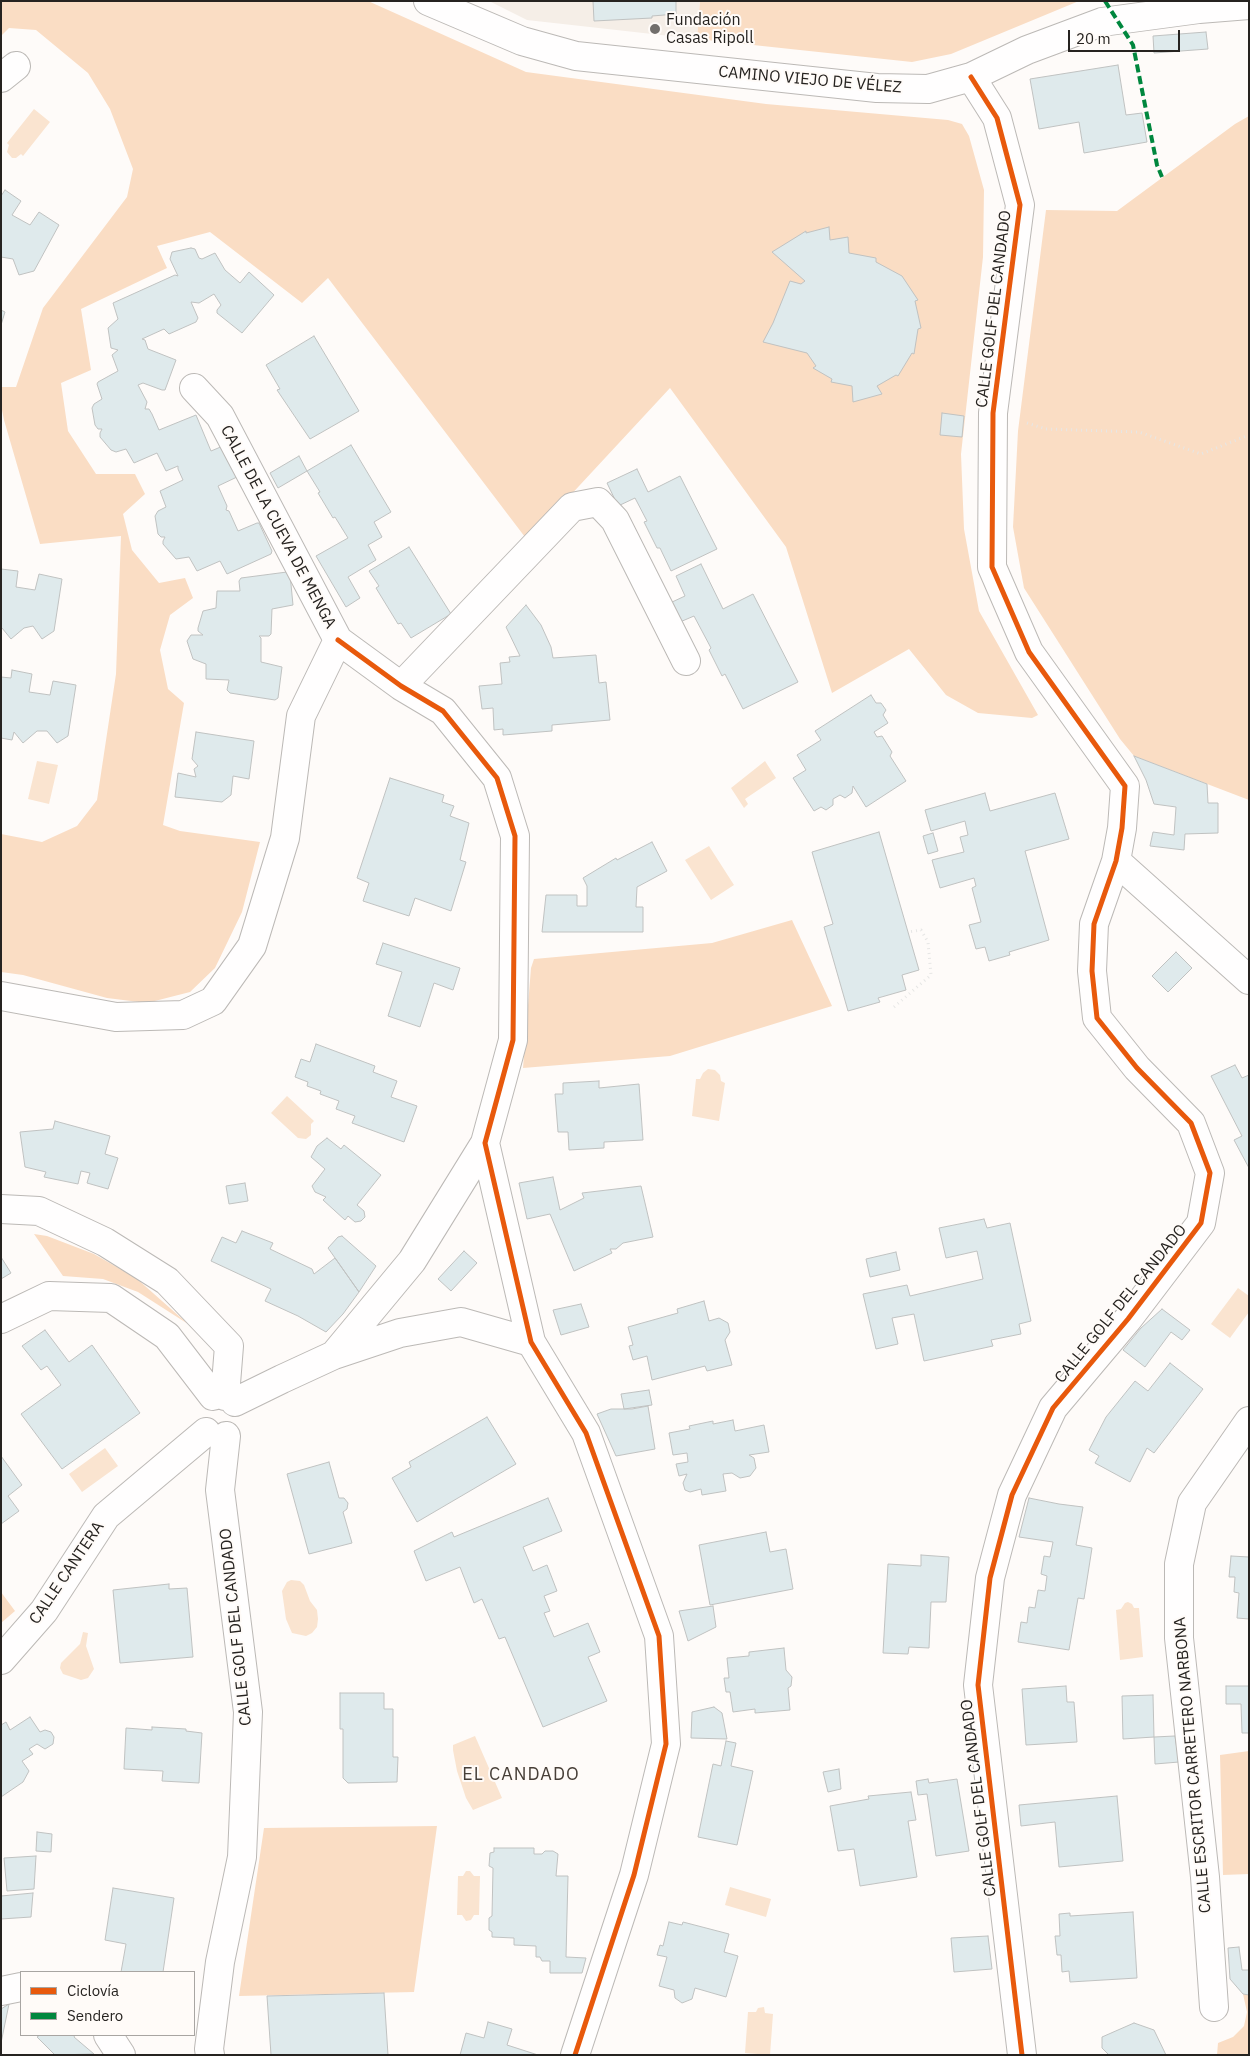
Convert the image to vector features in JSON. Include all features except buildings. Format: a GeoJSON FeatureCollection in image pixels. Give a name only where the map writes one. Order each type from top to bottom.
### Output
{"type":"FeatureCollection","features":[{"type":"Feature","properties":{"kind":"street","name":"CAMINO VIEJO DE VÉLEZ"},"geometry":{"type":"LineString","coordinates":[[428,1],[522,41],[576,56],[877,88],[928,89],[971,77],[1027,50],[1102,22],[1200,9],[1249,5]]}},
{"type":"Feature","properties":{"kind":"street","name":"CALLE GOLF DEL CANDADO"},"geometry":{"type":"LineString","coordinates":[[971,77],[997,118],[1020,205],[993,414],[992,567],[1019,657],[1125,786],[1122,828],[1116,861],[1094,924],[1092,971],[1097,1018],[1138,1068],[1192,1123],[1210,1173],[1201,1223],[1128,1319],[1053,1408],[1012,1495],[990,1578],[978,1685],[1022,2055]]}},
{"type":"Feature","properties":{"kind":"street","name":"CALLE DE LA CUEVA DE MENGA"},"geometry":{"type":"LineString","coordinates":[[1,996],[116,1017],[183,1015],[214,1001],[252,946],[285,838],[301,716],[338,640],[220,416],[194,388]]}},
{"type":"Feature","properties":{"kind":"street"},"geometry":{"type":"LineString","coordinates":[[401,686],[572,508],[598,502],[616,520],[686,661]]}},
{"type":"Feature","properties":{"kind":"street"},"geometry":{"type":"LineString","coordinates":[[334,1356],[412,1261],[485,1143],[513,1040],[515,836],[497,778],[443,711],[401,686],[338,640]]}},
{"type":"Feature","properties":{"kind":"street"},"geometry":{"type":"LineString","coordinates":[[1116,861],[1249,980]]}},
{"type":"Feature","properties":{"kind":"street"},"geometry":{"type":"LineString","coordinates":[[485,1143],[531,1342],[586,1433],[660,1636],[666,1744],[634,1875],[574,2055]]}},
{"type":"Feature","properties":{"kind":"street"},"geometry":{"type":"LineString","coordinates":[[1,1208],[39,1211],[105,1242],[167,1281],[230,1346],[224,1398]]}},
{"type":"Feature","properties":{"kind":"street"},"geometry":{"type":"LineString","coordinates":[[1,1319],[49,1296],[110,1298],[166,1336],[224,1398]]}},
{"type":"Feature","properties":{"kind":"street"},"geometry":{"type":"LineString","coordinates":[[216,1434],[200,1423],[199,1412],[203,1403],[224,1398],[400,1333],[461,1322],[531,1342]]}},
{"type":"Feature","properties":{"kind":"street","name":"CALLE CANTERA"},"geometry":{"type":"LineString","coordinates":[[1,1660],[44,1611],[106,1516],[216,1434],[234,1431],[240,1423],[240,1413],[224,1398]]}},
{"type":"Feature","properties":{"kind":"street","name":"CALLE ESCRITOR CARRETERO NARBONA"},"geometry":{"type":"LineString","coordinates":[[1214,2008],[1205,1877],[1179,1638],[1179,1564],[1192,1503],[1249,1421]]}},
{"type":"Feature","properties":{"kind":"street","name":"CALLE GOLF DEL CANDADO"},"geometry":{"type":"LineString","coordinates":[[210,2055],[220,1962],[242,1857],[248,1712],[220,1490],[216,1434]]}},
{"type":"Feature","properties":{"kind":"street"},"geometry":{"type":"LineString","coordinates":[[1,1991],[20,1987]]}},
{"type":"Feature","properties":{"kind":"street"},"geometry":{"type":"LineString","coordinates":[[109,2036],[121,2055]]}},
{"type":"Feature","properties":{"kind":"path"},"geometry":{"type":"LineString","coordinates":[[993,414],[1046,429],[1140,432],[1201,454],[1249,435]]}},
{"type":"Feature","properties":{"kind":"path"},"geometry":{"type":"LineString","coordinates":[[894,1007],[930,975],[928,942],[921,930],[908,932]]}},
{"type":"Feature","properties":{"kind":"shaded area"},"geometry":{"type":"Polygon","coordinates":[[[1,1],[368,1],[526,72],[766,104],[948,120],[962,124],[969,136],[984,190],[983,257],[961,454],[964,529],[979,611],[1038,715],[1032,718],[978,713],[946,695],[909,649],[832,693],[786,547],[670,388],[528,541],[328,278],[302,303],[210,232],[157,246],[167,268],[81,309],[91,370],[61,383],[68,431],[96,474],[135,474],[145,494],[123,514],[132,550],[159,583],[185,578],[193,598],[170,615],[160,650],[168,689],[184,703],[163,825],[180,831],[260,842],[242,912],[215,968],[190,992],[147,1003],[107,998],[23,975],[1,972],[1,834],[42,842],[77,826],[97,800],[116,674],[121,536],[40,544],[4,420],[1,405],[1,387],[16,387],[43,308],[127,197],[133,169],[110,109],[88,73],[36,30],[9,28],[1,36],[1,1]]]}},
{"type":"Feature","properties":{"kind":"shaded area","name":"Fundación Casas Ripoll"},"geometry":{"type":"Polygon","coordinates":[[[489,1],[700,1],[697,39],[527,20],[489,1]]]}},
{"type":"Feature","properties":{"kind":"shaded area"},"geometry":{"type":"Polygon","coordinates":[[[700,1],[1079,1],[951,54],[912,62],[697,39],[700,1]]]}},
{"type":"Feature","properties":{"kind":"shaded area"},"geometry":{"type":"Polygon","coordinates":[[[34,109],[50,122],[23,156],[21,154],[16,158],[12,158],[7,152],[9,145],[7,143],[34,109]]]}},
{"type":"Feature","properties":{"kind":"shaded area"},"geometry":{"type":"Polygon","coordinates":[[[1249,116],[1249,800],[1134,756],[1120,739],[1024,588],[1013,527],[1018,431],[1046,210],[1117,211],[1235,124],[1249,116]]]}},
{"type":"Feature","properties":{"kind":"shaded area"},"geometry":{"type":"Polygon","coordinates":[[[37,761],[58,765],[49,804],[28,799],[37,761]]]}},
{"type":"Feature","properties":{"kind":"shaded area"},"geometry":{"type":"Polygon","coordinates":[[[765,761],[776,778],[745,799],[748,804],[744,808],[731,788],[765,761]]]}},
{"type":"Feature","properties":{"kind":"shaded area"},"geometry":{"type":"Polygon","coordinates":[[[709,846],[734,885],[711,900],[685,860],[709,846]]]}},
{"type":"Feature","properties":{"kind":"shaded area"},"geometry":{"type":"Polygon","coordinates":[[[792,920],[832,1006],[670,1056],[523,1068],[531,968],[534,959],[712,943],[792,920]]]}},
{"type":"Feature","properties":{"kind":"shaded area"},"geometry":{"type":"Polygon","coordinates":[[[708,1069],[715,1070],[720,1075],[721,1081],[725,1083],[719,1121],[692,1116],[696,1079],[700,1079],[708,1069]]]}},
{"type":"Feature","properties":{"kind":"shaded area"},"geometry":{"type":"Polygon","coordinates":[[[287,1096],[314,1121],[311,1124],[311,1135],[306,1139],[298,1138],[271,1113],[287,1096]]]}},
{"type":"Feature","properties":{"kind":"shaded area"},"geometry":{"type":"Polygon","coordinates":[[[34,1234],[47,1236],[94,1254],[136,1278],[188,1324],[138,1292],[103,1279],[63,1276],[34,1234]]]}},
{"type":"Feature","properties":{"kind":"shaded area"},"geometry":{"type":"Polygon","coordinates":[[[1238,1288],[1249,1296],[1249,1312],[1230,1338],[1211,1324],[1238,1288]]]}},
{"type":"Feature","properties":{"kind":"shaded area"},"geometry":{"type":"Polygon","coordinates":[[[105,1448],[118,1466],[82,1492],[69,1474],[105,1448]]]}},
{"type":"Feature","properties":{"kind":"shaded area"},"geometry":{"type":"Polygon","coordinates":[[[291,1580],[300,1581],[304,1585],[310,1601],[317,1610],[317,1627],[306,1636],[292,1633],[286,1619],[282,1591],[287,1582],[291,1580]]]}},
{"type":"Feature","properties":{"kind":"shaded area"},"geometry":{"type":"Polygon","coordinates":[[[1,1592],[15,1611],[1,1623],[1,1592]]]}},
{"type":"Feature","properties":{"kind":"shaded area"},"geometry":{"type":"Polygon","coordinates":[[[1128,1602],[1134,1608],[1139,1608],[1143,1657],[1120,1660],[1116,1610],[1121,1609],[1128,1602]]]}},
{"type":"Feature","properties":{"kind":"shaded area"},"geometry":{"type":"Polygon","coordinates":[[[83,1632],[88,1633],[86,1646],[94,1669],[88,1678],[81,1680],[63,1674],[60,1668],[61,1663],[80,1644],[83,1632]]]}},
{"type":"Feature","properties":{"kind":"shaded area"},"geometry":{"type":"Polygon","coordinates":[[[475,1736],[502,1798],[473,1810],[466,1798],[457,1771],[453,1745],[475,1736]]]}},
{"type":"Feature","properties":{"kind":"shaded area"},"geometry":{"type":"Polygon","coordinates":[[[1249,1751],[1249,1874],[1223,1875],[1220,1755],[1249,1751]]]}},
{"type":"Feature","properties":{"kind":"shaded area"},"geometry":{"type":"Polygon","coordinates":[[[437,1826],[414,1992],[239,1996],[264,1828],[437,1826]]]}},
{"type":"Feature","properties":{"kind":"shaded area"},"geometry":{"type":"Polygon","coordinates":[[[466,1871],[470,1871],[474,1876],[480,1876],[479,1915],[474,1915],[471,1920],[466,1921],[462,1915],[457,1915],[458,1876],[463,1876],[466,1871]]]}},
{"type":"Feature","properties":{"kind":"shaded area"},"geometry":{"type":"Polygon","coordinates":[[[730,1887],[771,1899],[766,1917],[725,1905],[730,1887]]]}},
{"type":"Feature","properties":{"kind":"shaded area"},"geometry":{"type":"Polygon","coordinates":[[[1243,1994],[1249,1995],[1249,2055],[1217,2055],[1218,2043],[1233,2037],[1244,2026],[1247,2012],[1243,1994]]]}},
{"type":"Feature","properties":{"kind":"shaded area"},"geometry":{"type":"Polygon","coordinates":[[[764,2007],[765,2013],[773,2014],[770,2055],[745,2053],[748,2012],[756,2012],[758,2008],[764,2007]]]}},
{"type":"Feature","properties":{"kind":"marked path"},"geometry":{"type":"LineString","coordinates":[[1105,1],[1133,45],[1157,165],[1162,177]]}},
{"type":"Feature","properties":{"kind":"cycle path"},"geometry":{"type":"LineString","coordinates":[[971,77],[997,118],[1020,205],[993,413],[992,567],[1029,652],[1125,786],[1122,828],[1116,861],[1094,924],[1092,971],[1097,1018],[1137,1068],[1191,1123],[1210,1173],[1201,1223],[1128,1319],[1053,1408],[1012,1495],[990,1578],[978,1685],[1022,2055]]}},
{"type":"Feature","properties":{"kind":"cycle path"},"geometry":{"type":"LineString","coordinates":[[338,640],[401,686],[443,711],[497,778],[515,836],[513,1040],[485,1143],[531,1342],[586,1433],[659,1636],[666,1744],[634,1875],[575,2055]]}},
{"type":"Feature","properties":{"kind":"place","name":"Fundación Casas Ripoll"},"geometry":{"type":"Point","coordinates":[655,29]}},
{"type":"Feature","properties":{"kind":"district","name":"EL CANDADO"},"geometry":{"type":"Point","coordinates":[521,1775]}}]}
